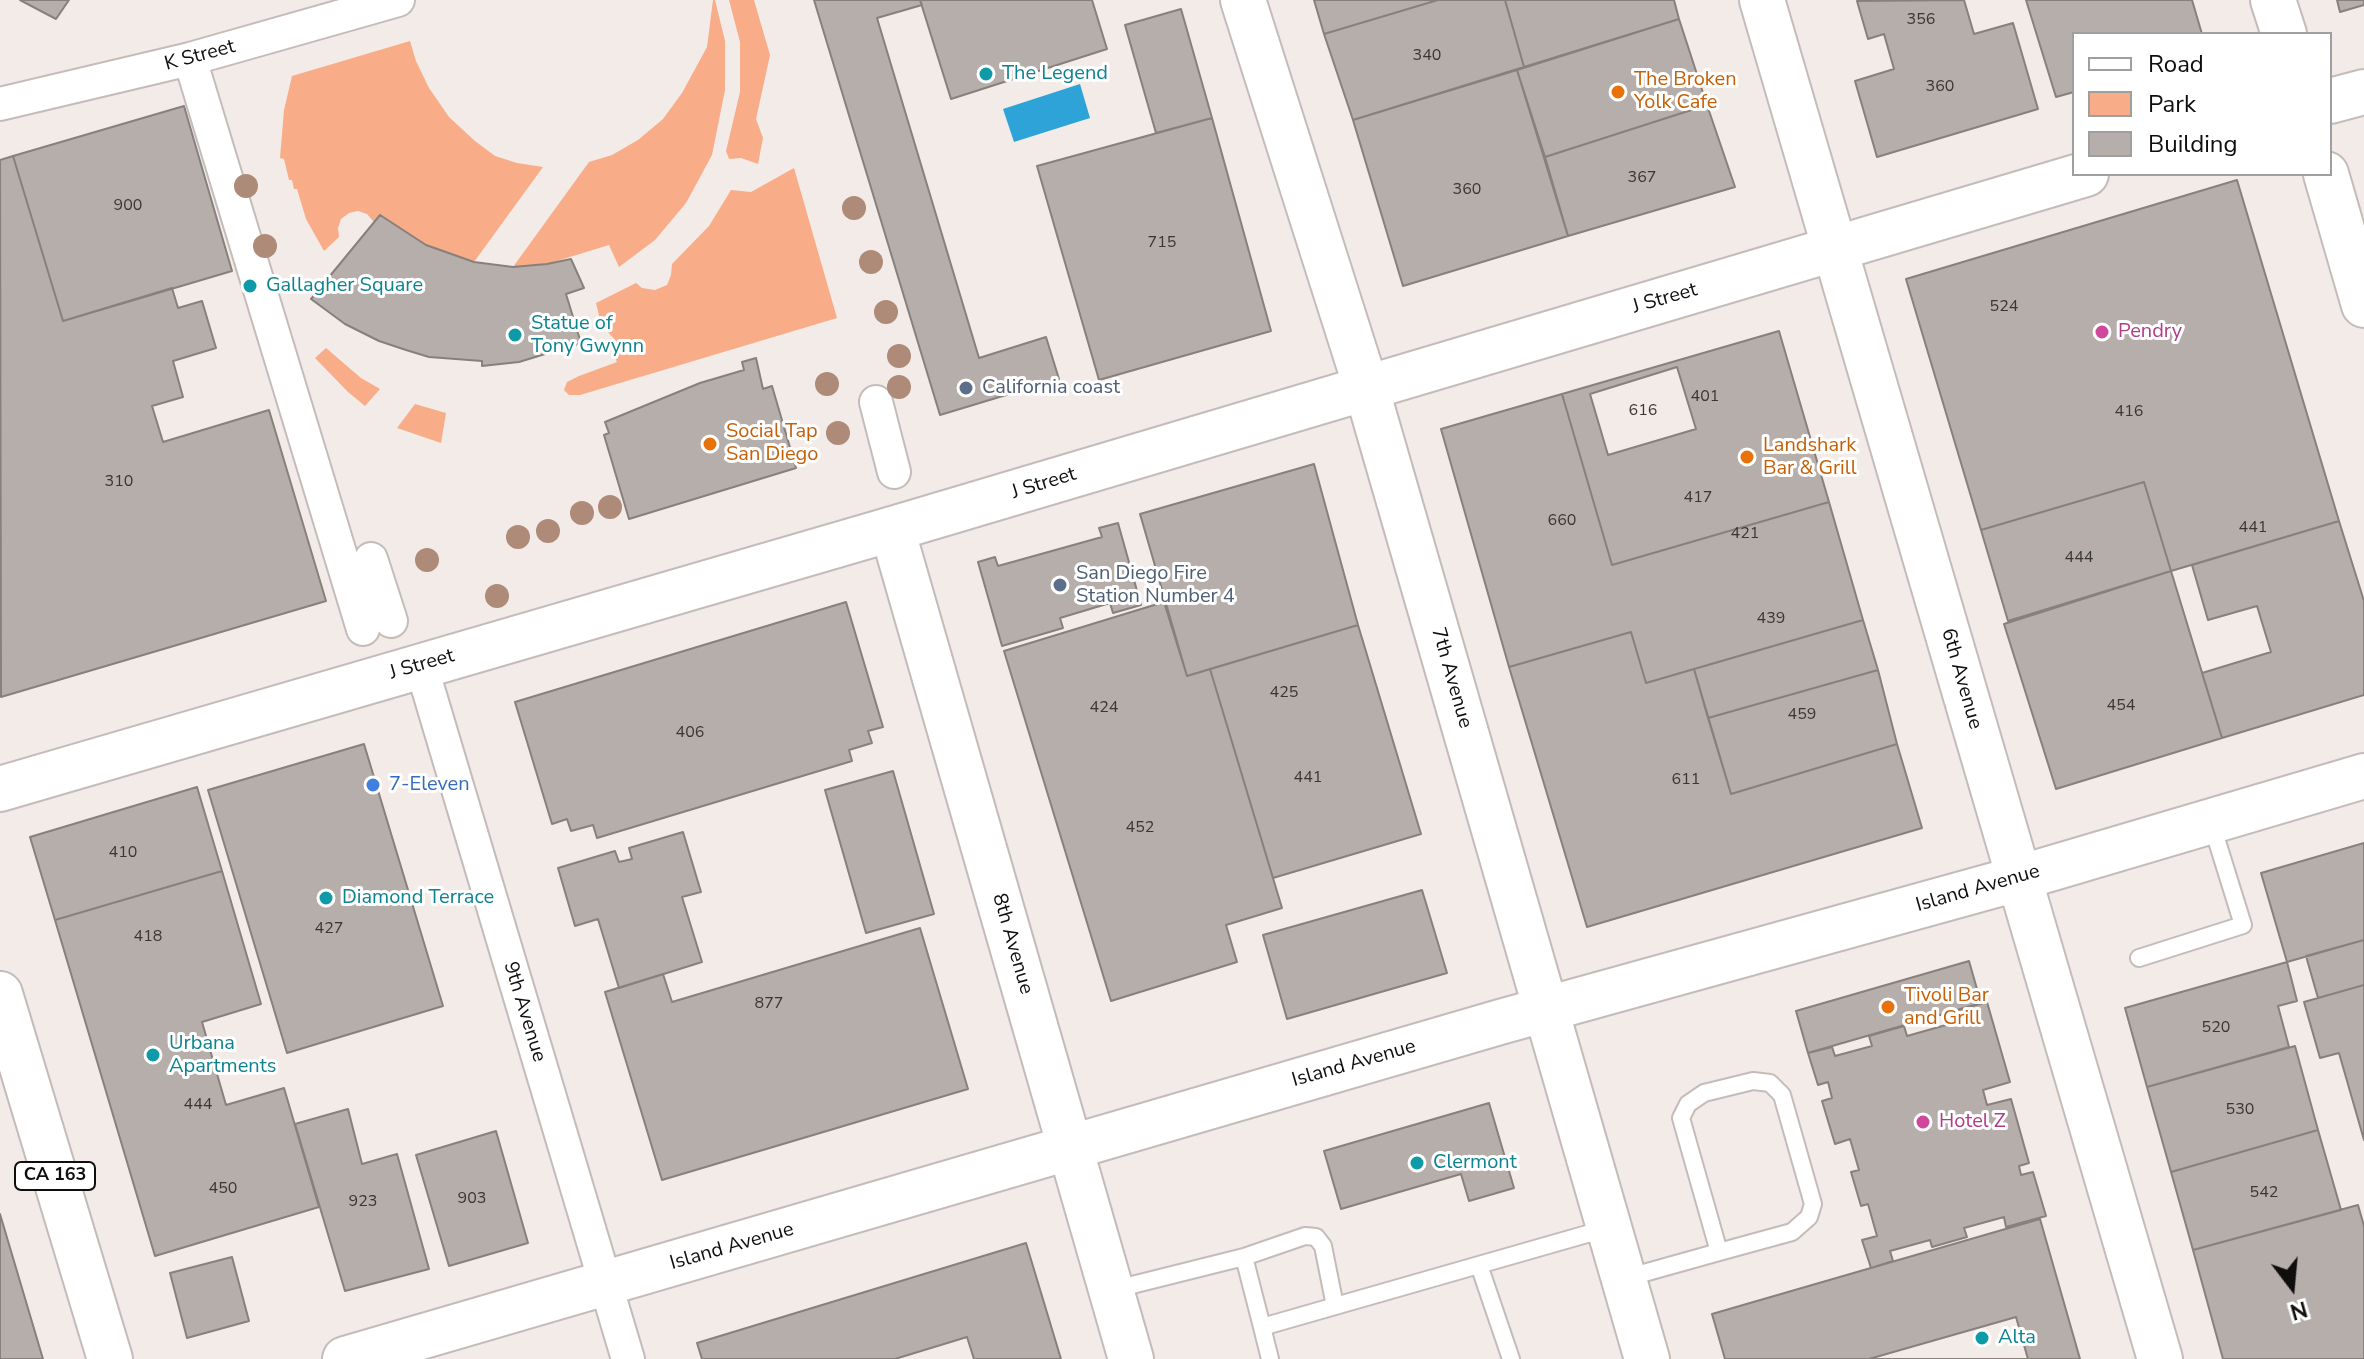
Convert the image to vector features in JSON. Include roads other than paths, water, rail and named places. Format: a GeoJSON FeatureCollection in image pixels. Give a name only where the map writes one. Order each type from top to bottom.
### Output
{"type":"FeatureCollection","features":[{"type":"Feature","properties":{"kind":"main road","name":"7th Avenue"},"geometry":{"type":"LineString","coordinates":[[1243,0],[1366,387],[1647,1359]]}},
{"type":"Feature","properties":{"kind":"main road","name":"6th Avenue"},"geometry":{"type":"LineString","coordinates":[[1762,0],[2160,1359]]}},
{"type":"Feature","properties":{"kind":"main road"},"geometry":{"type":"LineString","coordinates":[[2273,0],[2283,32]]}},
{"type":"Feature","properties":{"kind":"main road"},"geometry":{"type":"LineString","coordinates":[[2332,100],[2364,92]]}},
{"type":"Feature","properties":{"kind":"main road","name":"J Street"},"geometry":{"type":"LineString","coordinates":[[0,789],[892,529],[2079,176]]}},
{"type":"Feature","properties":{"kind":"main road"},"geometry":{"type":"LineString","coordinates":[[2327,176],[2364,305]]}},
{"type":"Feature","properties":{"kind":"main road","name":"8th Avenue"},"geometry":{"type":"LineString","coordinates":[[892,529],[1131,1359]]}},
{"type":"Feature","properties":{"kind":"main road","name":"Island Avenue"},"geometry":{"type":"LineString","coordinates":[[345,1359],[1547,1008],[2019,878],[2364,776]]}},
{"type":"Feature","properties":{"kind":"main road","name":"CA 163"},"geometry":{"type":"LineString","coordinates":[[0,994],[110,1359]]}},
{"type":"Feature","properties":{"kind":"street","name":"K Street"},"geometry":{"type":"LineString","coordinates":[[0,104],[190,59],[398,0]]}},
{"type":"Feature","properties":{"kind":"street"},"geometry":{"type":"LineString","coordinates":[[190,59],[377,625],[371,559]]}},
{"type":"Feature","properties":{"kind":"street"},"geometry":{"type":"LineString","coordinates":[[876,402],[894,472]]}},
{"type":"Feature","properties":{"kind":"street","name":"9th Avenue"},"geometry":{"type":"LineString","coordinates":[[421,665],[628,1359]]}},
{"type":"Feature","properties":{"kind":"lane"},"geometry":{"type":"LineString","coordinates":[[2139,958],[2243,925],[2211,820]]}},
{"type":"Feature","properties":{"kind":"lane"},"geometry":{"type":"LineString","coordinates":[[1624,1278],[1719,1252],[1792,1232],[1809,1217],[1813,1204],[1782,1095],[1770,1083],[1753,1081],[1704,1093],[1688,1104],[1681,1118],[1719,1252]]}},
{"type":"Feature","properties":{"kind":"lane"},"geometry":{"type":"LineString","coordinates":[[1262,1327],[1609,1228]]}},
{"type":"Feature","properties":{"kind":"lane"},"geometry":{"type":"LineString","coordinates":[[1111,1290],[1244,1257],[1305,1236],[1316,1237],[1323,1246],[1335,1306]]}},
{"type":"Feature","properties":{"kind":"lane"},"geometry":{"type":"LineString","coordinates":[[1244,1257],[1270,1359]]}},
{"type":"Feature","properties":{"kind":"lane"},"geometry":{"type":"LineString","coordinates":[[1479,1265],[1511,1359]]}},
{"type":"Feature","properties":{"kind":"water"},"geometry":{"type":"Polygon","coordinates":[[[1080,84],[1090,118],[1014,142],[1003,109],[1080,84]]]}},
{"type":"Feature","properties":{"kind":"place","name":"The Legend"},"geometry":{"type":"Point","coordinates":[986,74]}},
{"type":"Feature","properties":{"kind":"place","name":"The Broken Yolk Cafe"},"geometry":{"type":"Point","coordinates":[1618,92]}},
{"type":"Feature","properties":{"kind":"place","name":"Gallagher Square"},"geometry":{"type":"Point","coordinates":[250,286]}},
{"type":"Feature","properties":{"kind":"place","name":"Pendry"},"geometry":{"type":"Point","coordinates":[2102,332]}},
{"type":"Feature","properties":{"kind":"place","name":"Statue of Tony Gwynn"},"geometry":{"type":"Point","coordinates":[515,335]}},
{"type":"Feature","properties":{"kind":"place","name":"California coast"},"geometry":{"type":"Point","coordinates":[966,388]}},
{"type":"Feature","properties":{"kind":"place","name":"Social Tap San Diego"},"geometry":{"type":"Point","coordinates":[710,444]}},
{"type":"Feature","properties":{"kind":"place","name":"Landshark Bar & Grill"},"geometry":{"type":"Point","coordinates":[1747,457]}},
{"type":"Feature","properties":{"kind":"place","name":"San Diego Fire Station Number 4"},"geometry":{"type":"Point","coordinates":[1060,585]}},
{"type":"Feature","properties":{"kind":"place","name":"7-Eleven"},"geometry":{"type":"Point","coordinates":[373,785]}},
{"type":"Feature","properties":{"kind":"place","name":"Diamond Terrace"},"geometry":{"type":"Point","coordinates":[326,898]}},
{"type":"Feature","properties":{"kind":"place","name":"Tivoli Bar and Grill"},"geometry":{"type":"Point","coordinates":[1888,1007]}},
{"type":"Feature","properties":{"kind":"place","name":"Urbana Apartments"},"geometry":{"type":"Point","coordinates":[153,1055]}},
{"type":"Feature","properties":{"kind":"place","name":"Hotel Z"},"geometry":{"type":"Point","coordinates":[1923,1122]}},
{"type":"Feature","properties":{"kind":"place","name":"Clermont"},"geometry":{"type":"Point","coordinates":[1417,1163]}},
{"type":"Feature","properties":{"kind":"place","name":"Alta"},"geometry":{"type":"Point","coordinates":[1982,1338]}}]}
